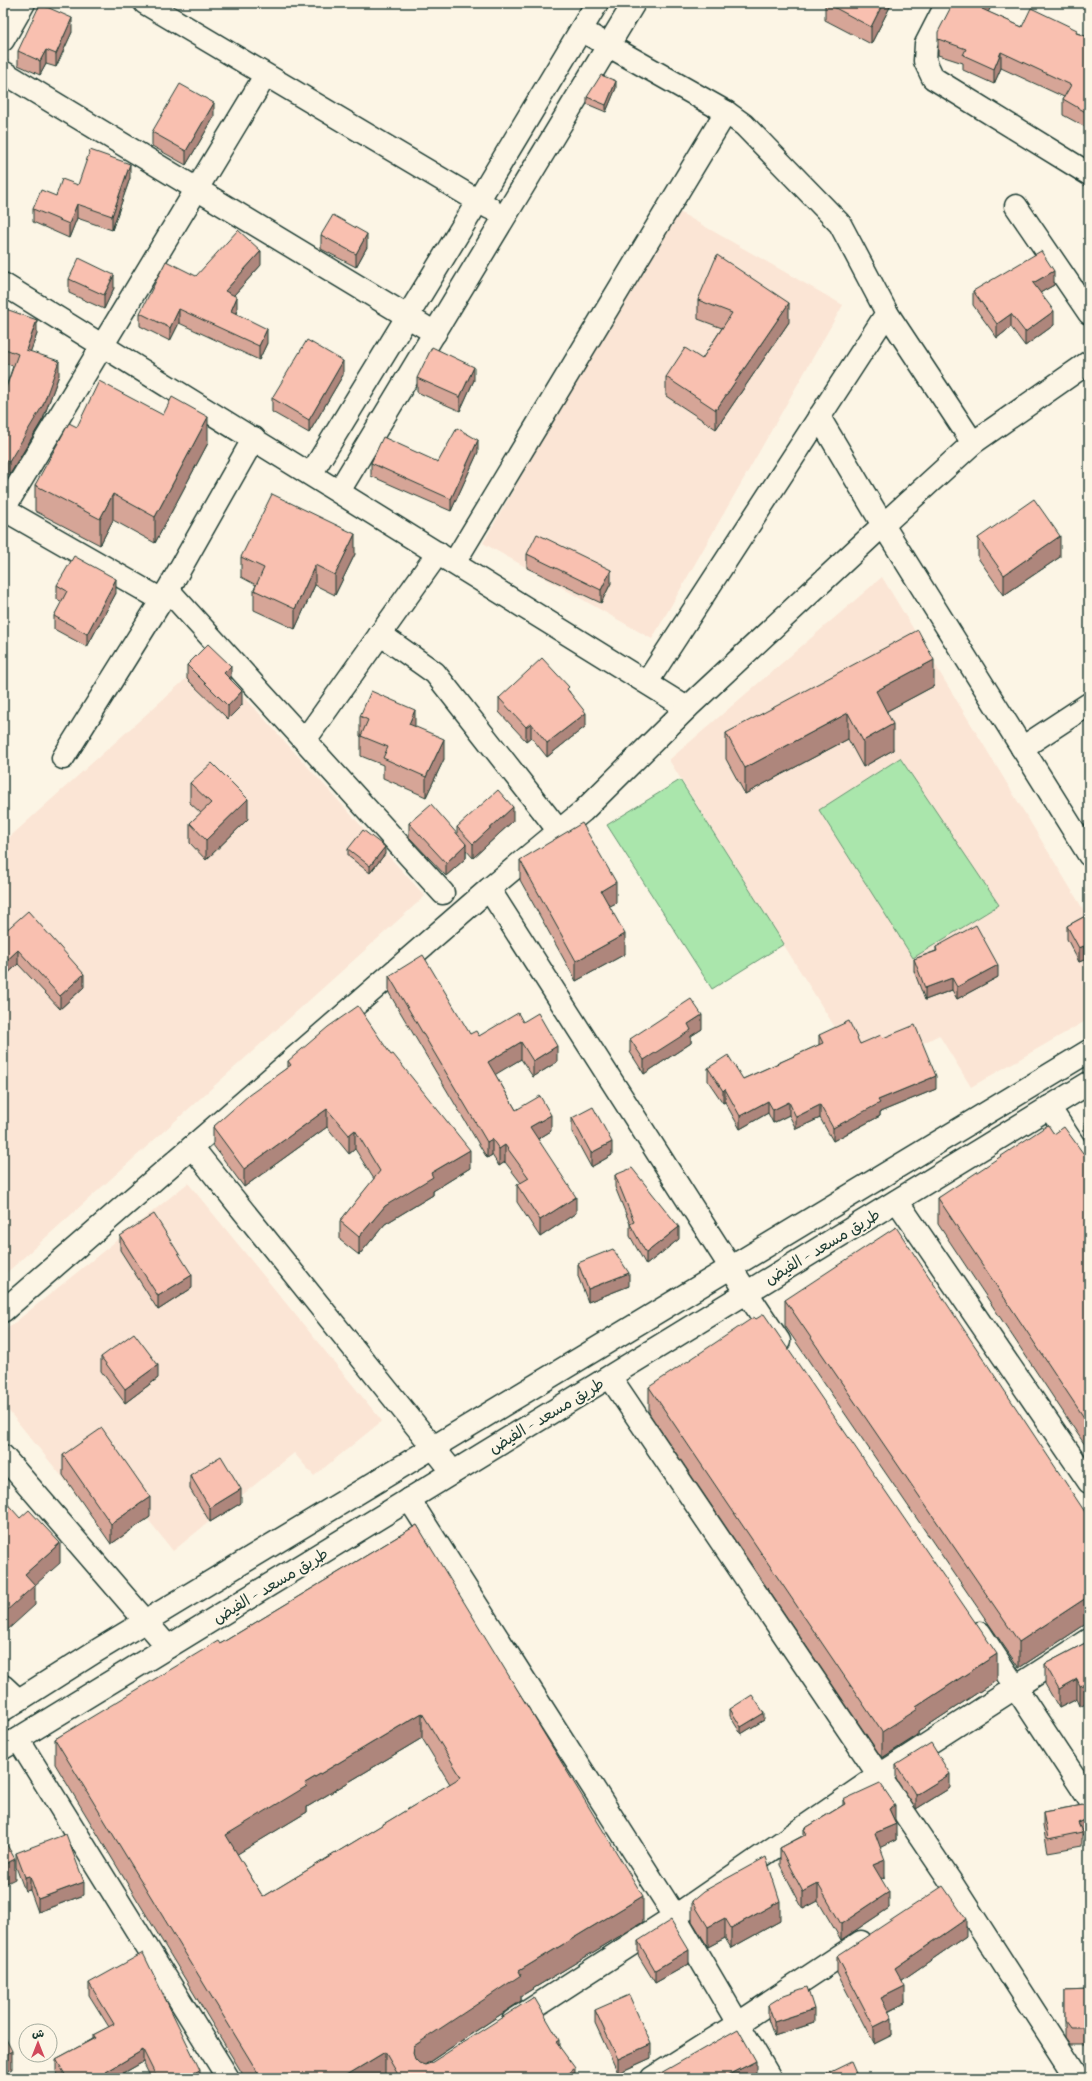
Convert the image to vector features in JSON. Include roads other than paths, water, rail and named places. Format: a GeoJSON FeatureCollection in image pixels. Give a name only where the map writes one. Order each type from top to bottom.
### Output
{"type":"FeatureCollection","features":[{"type":"Feature","properties":{"kind":"street"},"geometry":{"type":"LineString","coordinates":[[3,40],[24,3]]}},
{"type":"Feature","properties":{"kind":"street"},"geometry":{"type":"LineString","coordinates":[[145,3],[265,76],[505,217]]}},
{"type":"Feature","properties":{"kind":"street"},"geometry":{"type":"LineString","coordinates":[[311,474],[478,201],[596,3]]}},
{"type":"Feature","properties":{"kind":"street"},"geometry":{"type":"LineString","coordinates":[[339,491],[634,3]]}},
{"type":"Feature","properties":{"kind":"street"},"geometry":{"type":"LineString","coordinates":[[947,3],[926,44],[925,61],[933,78],[1089,174]]}},
{"type":"Feature","properties":{"kind":"street"},"geometry":{"type":"LineString","coordinates":[[580,30],[726,112],[744,125],[840,224],[887,313],[972,443]]}},
{"type":"Feature","properties":{"kind":"street"},"geometry":{"type":"LineString","coordinates":[[3,72],[435,333]]}},
{"type":"Feature","properties":{"kind":"street"},"geometry":{"type":"LineString","coordinates":[[265,76],[3,509],[165,595],[305,740],[443,893]]}},
{"type":"Feature","properties":{"kind":"street"},"geometry":{"type":"LineString","coordinates":[[305,740],[380,634],[446,558],[726,112]]}},
{"type":"Feature","properties":{"kind":"street"},"geometry":{"type":"LineString","coordinates":[[1016,206],[1089,313]]}},
{"type":"Feature","properties":{"kind":"street"},"geometry":{"type":"LineString","coordinates":[[4,287],[103,344],[687,708]]}},
{"type":"Feature","properties":{"kind":"street"},"geometry":{"type":"LineString","coordinates":[[647,682],[887,313]]}},
{"type":"Feature","properties":{"kind":"street"},"geometry":{"type":"LineString","coordinates":[[3,1311],[489,889],[583,811],[687,708],[972,443],[1089,362]]}},
{"type":"Feature","properties":{"kind":"street"},"geometry":{"type":"LineString","coordinates":[[819,417],[883,525],[1089,855]]}},
{"type":"Feature","properties":{"kind":"street"},"geometry":{"type":"LineString","coordinates":[[63,758],[165,595],[254,438]]}},
{"type":"Feature","properties":{"kind":"street"},"geometry":{"type":"LineString","coordinates":[[380,634],[435,673],[559,831]]}},
{"type":"Feature","properties":{"kind":"street"},"geometry":{"type":"LineString","coordinates":[[1022,748],[1089,704]]}},
{"type":"Feature","properties":{"kind":"street"},"geometry":{"type":"LineString","coordinates":[[489,889],[746,1293],[792,1358]]}},
{"type":"Feature","properties":{"kind":"street","name":"طريق مسعد - الفيض"},"geometry":{"type":"LineString","coordinates":[[8,1698],[146,1621],[1089,1051]]}},
{"type":"Feature","properties":{"kind":"street","name":"طريق مسعد - الفيض"},"geometry":{"type":"LineString","coordinates":[[10,1743],[1089,1083]]}},
{"type":"Feature","properties":{"kind":"street"},"geometry":{"type":"LineString","coordinates":[[1049,1107],[1089,1168]]}},
{"type":"Feature","properties":{"kind":"street"},"geometry":{"type":"LineString","coordinates":[[192,1147],[453,1472]]}},
{"type":"Feature","properties":{"kind":"street"},"geometry":{"type":"LineString","coordinates":[[897,1201],[1089,1482]]}},
{"type":"Feature","properties":{"kind":"street"},"geometry":{"type":"LineString","coordinates":[[610,1377],[878,1776],[944,1887],[1077,2078]]}},
{"type":"Feature","properties":{"kind":"street"},"geometry":{"type":"LineString","coordinates":[[3,1456],[168,1647]]}},
{"type":"Feature","properties":{"kind":"street"},"geometry":{"type":"LineString","coordinates":[[409,1499],[675,1916],[770,2078]]}},
{"type":"Feature","properties":{"kind":"street"},"geometry":{"type":"LineString","coordinates":[[968,1614],[1017,1686],[1089,1798]]}},
{"type":"Feature","properties":{"kind":"street"},"geometry":{"type":"LineString","coordinates":[[498,2031],[675,1916],[878,1776],[1089,1640]]}},
{"type":"Feature","properties":{"kind":"street"},"geometry":{"type":"LineString","coordinates":[[10,1743],[228,2078]]}},
{"type":"Feature","properties":{"kind":"street"},"geometry":{"type":"LineString","coordinates":[[652,2078],[739,2023],[878,1931]]}}]}
